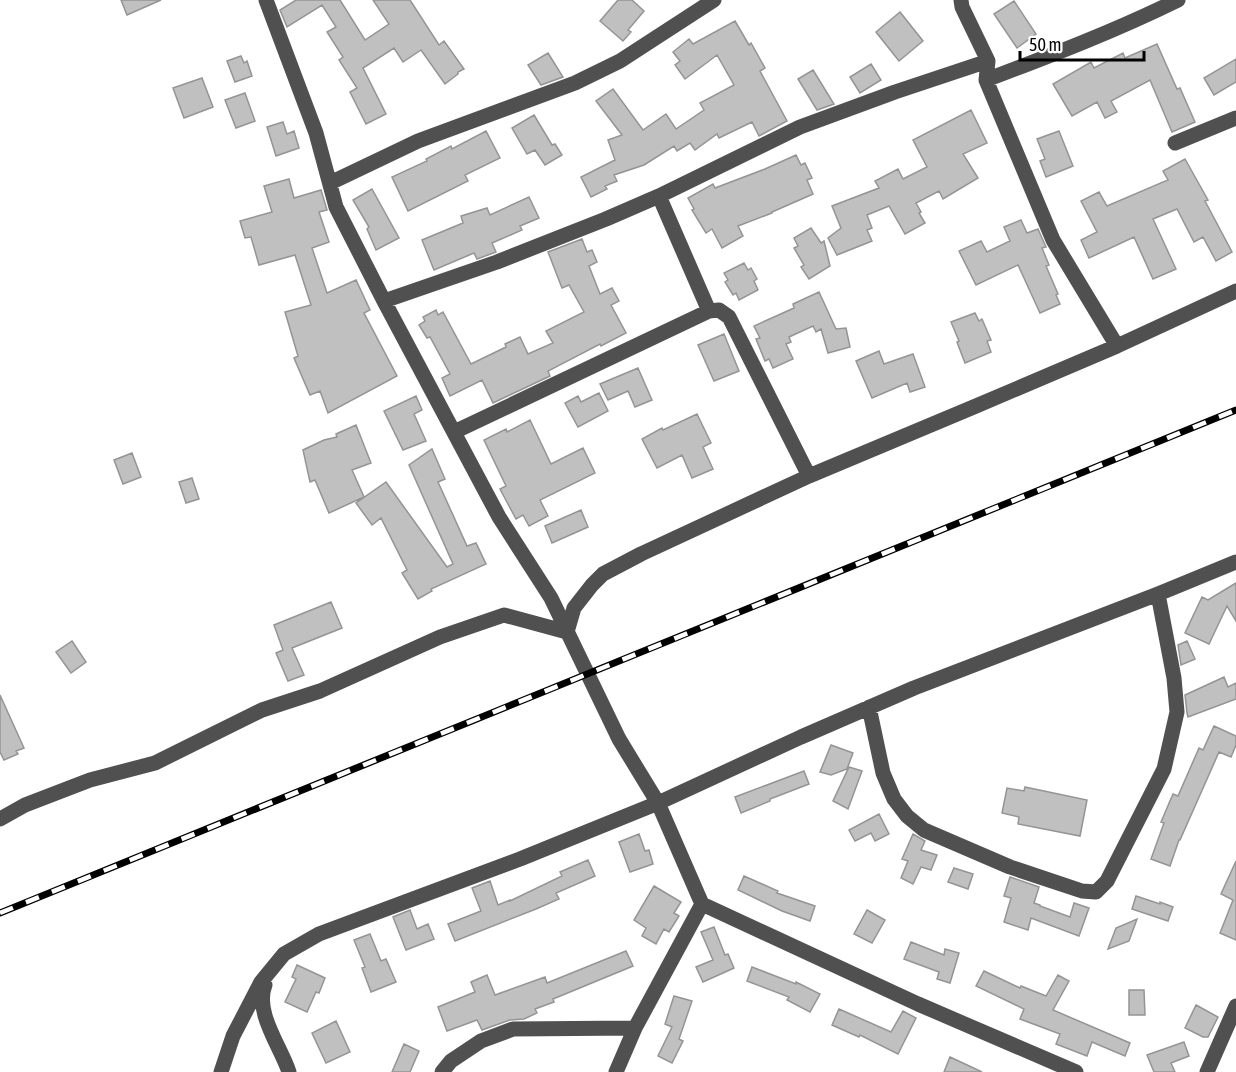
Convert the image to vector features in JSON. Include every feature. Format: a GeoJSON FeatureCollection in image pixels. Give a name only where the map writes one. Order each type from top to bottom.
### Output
{"type":"FeatureCollection","features":[{"type":"Feature","properties":{"kind":"street"},"geometry":{"type":"LineString","coordinates":[[266,0],[316,133],[336,207],[499,517],[550,598],[620,740],[658,803],[702,904],[918,1004],[1076,1072]]}},
{"type":"Feature","properties":{"kind":"street"},"geometry":{"type":"LineString","coordinates":[[330,183],[418,141],[575,83],[620,61],[714,0]]}},
{"type":"Feature","properties":{"kind":"street"},"geometry":{"type":"LineString","coordinates":[[961,0],[962,7],[988,61],[986,80],[1053,240],[1117,346]]}},
{"type":"Feature","properties":{"kind":"street"},"geometry":{"type":"LineString","coordinates":[[986,80],[1084,43],[1178,0]]}},
{"type":"Feature","properties":{"kind":"street"},"geometry":{"type":"LineString","coordinates":[[384,301],[497,262],[606,219],[659,196],[800,127],[988,61]]}},
{"type":"Feature","properties":{"kind":"street"},"geometry":{"type":"LineString","coordinates":[[1175,143],[1236,118]]}},
{"type":"Feature","properties":{"kind":"street"},"geometry":{"type":"LineString","coordinates":[[659,196],[709,311]]}},
{"type":"Feature","properties":{"kind":"street"},"geometry":{"type":"LineString","coordinates":[[567,632],[574,608],[592,585],[603,574],[641,554],[809,476],[1117,346],[1236,291]]}},
{"type":"Feature","properties":{"kind":"street"},"geometry":{"type":"LineString","coordinates":[[454,432],[709,311],[719,310],[729,317],[809,476]]}},
{"type":"Feature","properties":{"kind":"street"},"geometry":{"type":"LineString","coordinates":[[221,1072],[233,1036],[261,982],[284,954],[319,934],[520,859],[658,803],[801,736],[914,688],[1236,562]]}},
{"type":"Feature","properties":{"kind":"street"},"geometry":{"type":"LineString","coordinates":[[869,707],[883,773],[894,799],[907,816],[924,830],[1010,867],[1082,891],[1096,892],[1107,881],[1164,769],[1177,712],[1174,678],[1158,594]]}},
{"type":"Feature","properties":{"kind":"street"},"geometry":{"type":"LineString","coordinates":[[0,819],[25,805],[90,780],[155,763],[262,710],[320,691],[440,637],[504,615],[567,632]]}},
{"type":"Feature","properties":{"kind":"street"},"geometry":{"type":"LineString","coordinates":[[616,1072],[635,1028],[702,904]]}},
{"type":"Feature","properties":{"kind":"street"},"geometry":{"type":"LineString","coordinates":[[272,969],[263,991],[262,1001],[269,1027],[289,1072]]}},
{"type":"Feature","properties":{"kind":"street"},"geometry":{"type":"LineString","coordinates":[[1207,1072],[1236,1006]]}},
{"type":"Feature","properties":{"kind":"street"},"geometry":{"type":"LineString","coordinates":[[442,1072],[451,1061],[481,1041],[513,1029],[635,1028]]}},
{"type":"Feature","properties":{"kind":"building"},"geometry":{"type":"Polygon","coordinates":[[[121,0],[161,0],[127,15],[121,0]]]}},
{"type":"Feature","properties":{"kind":"building"},"geometry":{"type":"Polygon","coordinates":[[[296,0],[340,0],[365,40],[389,24],[373,0],[410,0],[439,45],[444,41],[464,69],[445,84],[421,50],[403,62],[394,48],[363,68],[386,114],[366,124],[350,92],[357,88],[339,60],[343,57],[327,32],[336,27],[322,5],[287,27],[280,10],[296,0]]]}},
{"type":"Feature","properties":{"kind":"building"},"geometry":{"type":"Polygon","coordinates":[[[618,0],[632,0],[644,11],[628,30],[631,32],[623,41],[600,21],[618,0]]]}},
{"type":"Feature","properties":{"kind":"building"},"geometry":{"type":"Polygon","coordinates":[[[1014,1],[1036,34],[1017,48],[994,14],[1014,1]]]}},
{"type":"Feature","properties":{"kind":"building"},"geometry":{"type":"Polygon","coordinates":[[[900,12],[923,41],[899,61],[876,32],[900,12]]]}},
{"type":"Feature","properties":{"kind":"building"},"geometry":{"type":"Polygon","coordinates":[[[735,21],[765,68],[760,71],[787,121],[759,136],[752,122],[719,138],[717,134],[695,150],[690,143],[677,151],[674,146],[644,165],[614,175],[617,181],[605,186],[607,189],[591,197],[581,177],[615,160],[608,140],[622,135],[596,101],[613,89],[643,130],[666,114],[676,129],[704,110],[700,103],[734,85],[717,55],[685,79],[675,65],[680,61],[673,52],[689,39],[693,44],[735,21]]]}},
{"type":"Feature","properties":{"kind":"building"},"geometry":{"type":"Polygon","coordinates":[[[1157,44],[1195,122],[1172,132],[1150,80],[1111,101],[1117,112],[1105,118],[1097,102],[1072,116],[1053,84],[1091,62],[1094,68],[1123,53],[1125,58],[1157,44]]]}},
{"type":"Feature","properties":{"kind":"building"},"geometry":{"type":"Polygon","coordinates":[[[548,53],[563,77],[541,85],[528,65],[548,53]]]}},
{"type":"Feature","properties":{"kind":"building"},"geometry":{"type":"Polygon","coordinates":[[[241,56],[244,63],[247,61],[252,76],[235,82],[227,61],[241,56]]]}},
{"type":"Feature","properties":{"kind":"building"},"geometry":{"type":"Polygon","coordinates":[[[1236,59],[1236,82],[1214,95],[1204,78],[1236,59]]]}},
{"type":"Feature","properties":{"kind":"building"},"geometry":{"type":"Polygon","coordinates":[[[871,64],[881,80],[860,93],[850,77],[871,64]]]}},
{"type":"Feature","properties":{"kind":"building"},"geometry":{"type":"Polygon","coordinates":[[[813,70],[834,104],[817,110],[798,79],[813,70]]]}},
{"type":"Feature","properties":{"kind":"building"},"geometry":{"type":"Polygon","coordinates":[[[202,78],[213,107],[184,118],[173,88],[202,78]]]}},
{"type":"Feature","properties":{"kind":"building"},"geometry":{"type":"Polygon","coordinates":[[[245,93],[255,121],[236,128],[225,100],[245,93]]]}},
{"type":"Feature","properties":{"kind":"building"},"geometry":{"type":"Polygon","coordinates":[[[971,110],[987,143],[963,154],[978,178],[943,199],[939,191],[916,203],[925,223],[905,234],[889,206],[867,215],[872,228],[867,230],[872,241],[837,255],[828,238],[841,228],[832,206],[879,188],[875,181],[898,169],[903,179],[927,167],[913,140],[971,110]]]}},
{"type":"Feature","properties":{"kind":"building"},"geometry":{"type":"Polygon","coordinates":[[[534,115],[552,145],[555,144],[562,155],[545,165],[535,150],[527,154],[512,128],[534,115]]]}},
{"type":"Feature","properties":{"kind":"building"},"geometry":{"type":"Polygon","coordinates":[[[283,122],[287,134],[294,131],[299,148],[276,156],[267,127],[283,122]]]}},
{"type":"Feature","properties":{"kind":"building"},"geometry":{"type":"Polygon","coordinates":[[[486,131],[500,158],[465,175],[468,181],[408,211],[392,177],[427,161],[426,159],[451,146],[452,149],[486,131]]]}},
{"type":"Feature","properties":{"kind":"building"},"geometry":{"type":"Polygon","coordinates":[[[1059,131],[1073,166],[1046,177],[1040,161],[1045,159],[1037,139],[1059,131]]]}},
{"type":"Feature","properties":{"kind":"building"},"geometry":{"type":"Polygon","coordinates":[[[796,155],[801,165],[805,163],[812,178],[807,180],[813,194],[738,226],[743,236],[722,248],[712,229],[706,233],[692,210],[694,209],[688,198],[713,184],[715,188],[796,155]]]}},
{"type":"Feature","properties":{"kind":"building"},"geometry":{"type":"Polygon","coordinates":[[[1185,159],[1208,200],[1205,201],[1232,252],[1216,261],[1203,237],[1194,242],[1177,209],[1153,219],[1176,269],[1153,279],[1134,237],[1089,258],[1081,240],[1097,232],[1081,201],[1099,192],[1107,206],[1168,180],[1163,171],[1185,159]]]}},
{"type":"Feature","properties":{"kind":"building"},"geometry":{"type":"Polygon","coordinates":[[[289,179],[294,198],[321,190],[327,210],[319,212],[329,242],[312,248],[327,293],[356,280],[370,310],[364,313],[397,376],[328,413],[320,391],[310,395],[294,358],[298,356],[285,312],[311,305],[295,255],[259,265],[251,237],[245,238],[240,221],[272,212],[264,186],[289,179]]]}},
{"type":"Feature","properties":{"kind":"building"},"geometry":{"type":"Polygon","coordinates":[[[372,189],[399,238],[376,250],[367,229],[369,227],[353,200],[372,189]]]}},
{"type":"Feature","properties":{"kind":"building"},"geometry":{"type":"Polygon","coordinates":[[[529,197],[539,218],[520,226],[522,230],[492,243],[496,252],[477,259],[474,253],[434,270],[422,240],[463,223],[461,216],[487,208],[490,215],[529,197]]]}},
{"type":"Feature","properties":{"kind":"building"},"geometry":{"type":"Polygon","coordinates":[[[1021,220],[1027,233],[1038,229],[1046,247],[1042,248],[1049,265],[1046,266],[1058,294],[1056,295],[1060,304],[1040,313],[1018,265],[976,285],[959,251],[981,241],[987,252],[1010,241],[1004,227],[1021,220]]]}},
{"type":"Feature","properties":{"kind":"building"},"geometry":{"type":"Polygon","coordinates":[[[811,228],[821,243],[824,241],[830,266],[809,279],[801,267],[804,265],[794,248],[798,246],[794,238],[811,228]]]}},
{"type":"Feature","properties":{"kind":"building"},"geometry":{"type":"Polygon","coordinates":[[[582,239],[587,252],[592,250],[597,262],[589,266],[600,294],[612,288],[619,301],[611,305],[626,333],[548,371],[550,376],[493,403],[482,380],[450,396],[442,378],[450,374],[430,337],[427,338],[419,325],[425,321],[423,317],[436,310],[438,315],[443,312],[471,364],[506,347],[505,344],[520,337],[528,354],[553,343],[546,331],[584,312],[569,285],[562,288],[548,252],[582,239]]]}},
{"type":"Feature","properties":{"kind":"building"},"geometry":{"type":"Polygon","coordinates":[[[744,263],[748,270],[751,268],[757,279],[754,281],[758,290],[739,300],[736,293],[733,295],[725,282],[728,280],[724,273],[744,263]]]}},
{"type":"Feature","properties":{"kind":"building"},"geometry":{"type":"Polygon","coordinates":[[[819,292],[836,329],[846,328],[850,347],[828,353],[821,329],[816,332],[813,326],[789,337],[791,342],[786,344],[793,359],[773,368],[769,359],[765,361],[756,339],[760,338],[754,326],[794,308],[793,304],[819,292]]]}},
{"type":"Feature","properties":{"kind":"building"},"geometry":{"type":"Polygon","coordinates":[[[975,313],[979,321],[982,319],[991,340],[987,341],[991,352],[965,363],[951,322],[975,313]]]}},
{"type":"Feature","properties":{"kind":"building"},"geometry":{"type":"Polygon","coordinates":[[[724,334],[739,371],[714,381],[698,345],[724,334]]]}},
{"type":"Feature","properties":{"kind":"building"},"geometry":{"type":"Polygon","coordinates":[[[879,351],[884,364],[913,354],[925,387],[910,392],[907,383],[872,398],[856,361],[879,351]]]}},
{"type":"Feature","properties":{"kind":"building"},"geometry":{"type":"Polygon","coordinates":[[[638,368],[652,400],[635,407],[628,391],[608,400],[600,384],[638,368]]]}},
{"type":"Feature","properties":{"kind":"building"},"geometry":{"type":"Polygon","coordinates":[[[599,393],[608,411],[578,427],[565,403],[578,396],[581,402],[599,393]]]}},
{"type":"Feature","properties":{"kind":"building"},"geometry":{"type":"Polygon","coordinates":[[[416,396],[422,410],[414,414],[426,441],[403,450],[384,411],[416,396]]]}},
{"type":"Feature","properties":{"kind":"building"},"geometry":{"type":"Polygon","coordinates":[[[697,414],[711,443],[703,447],[713,469],[692,478],[682,455],[657,468],[642,439],[697,414]]]}},
{"type":"Feature","properties":{"kind":"building"},"geometry":{"type":"Polygon","coordinates":[[[530,420],[551,464],[583,448],[595,473],[540,500],[548,516],[529,526],[523,515],[516,519],[500,489],[506,486],[484,440],[506,429],[507,432],[530,420]]]}},
{"type":"Feature","properties":{"kind":"building"},"geometry":{"type":"Polygon","coordinates":[[[356,425],[371,463],[352,470],[364,497],[329,513],[315,480],[310,482],[303,450],[324,440],[337,437],[336,434],[356,425]]]}},
{"type":"Feature","properties":{"kind":"building"},"geometry":{"type":"Polygon","coordinates":[[[432,449],[445,479],[438,482],[467,546],[476,543],[486,564],[431,589],[432,591],[418,599],[402,573],[407,570],[381,518],[372,525],[356,503],[386,482],[447,567],[453,564],[409,465],[432,449]]]}},
{"type":"Feature","properties":{"kind":"building"},"geometry":{"type":"Polygon","coordinates":[[[132,453],[141,477],[123,484],[114,460],[132,453]]]}},
{"type":"Feature","properties":{"kind":"building"},"geometry":{"type":"Polygon","coordinates":[[[192,478],[199,499],[186,503],[179,482],[192,478]]]}},
{"type":"Feature","properties":{"kind":"building"},"geometry":{"type":"Polygon","coordinates":[[[581,510],[588,527],[552,543],[545,526],[581,510]]]}},
{"type":"Feature","properties":{"kind":"building"},"geometry":{"type":"Polygon","coordinates":[[[1236,583],[1236,621],[1227,606],[1209,644],[1185,633],[1202,597],[1208,600],[1236,583]]]}},
{"type":"Feature","properties":{"kind":"building"},"geometry":{"type":"Polygon","coordinates":[[[331,602],[342,628],[292,648],[304,675],[288,681],[276,653],[283,650],[274,625],[331,602]]]}},
{"type":"Feature","properties":{"kind":"building"},"geometry":{"type":"Polygon","coordinates":[[[72,641],[86,662],[71,673],[56,652],[72,641]]]}},
{"type":"Feature","properties":{"kind":"building"},"geometry":{"type":"Polygon","coordinates":[[[1187,641],[1195,659],[1181,665],[1178,645],[1187,641]]]}},
{"type":"Feature","properties":{"kind":"building"},"geometry":{"type":"Polygon","coordinates":[[[1224,677],[1228,687],[1236,683],[1236,699],[1188,717],[1185,695],[1224,677]]]}},
{"type":"Feature","properties":{"kind":"building"},"geometry":{"type":"Polygon","coordinates":[[[0,695],[24,748],[16,751],[18,754],[4,760],[0,752],[0,695]]]}},
{"type":"Feature","properties":{"kind":"building"},"geometry":{"type":"Polygon","coordinates":[[[1214,726],[1236,736],[1236,745],[1231,757],[1219,752],[1179,840],[1170,866],[1151,859],[1164,823],[1161,822],[1173,794],[1178,796],[1199,748],[1203,750],[1214,726]]]}},
{"type":"Feature","properties":{"kind":"building"},"geometry":{"type":"Polygon","coordinates":[[[831,745],[853,753],[847,769],[831,775],[820,772],[831,745]]]}},
{"type":"Feature","properties":{"kind":"building"},"geometry":{"type":"Polygon","coordinates":[[[849,767],[862,771],[848,809],[833,801],[849,767]]]}},
{"type":"Feature","properties":{"kind":"building"},"geometry":{"type":"Polygon","coordinates":[[[804,771],[809,784],[741,813],[735,797],[804,771]]]}},
{"type":"Feature","properties":{"kind":"building"},"geometry":{"type":"Polygon","coordinates":[[[1025,787],[1087,800],[1080,836],[1018,824],[1019,817],[1002,813],[1007,788],[1024,791],[1025,787]]]}},
{"type":"Feature","properties":{"kind":"building"},"geometry":{"type":"Polygon","coordinates":[[[879,814],[889,834],[875,841],[871,833],[855,841],[849,830],[879,814]]]}},
{"type":"Feature","properties":{"kind":"building"},"geometry":{"type":"Polygon","coordinates":[[[639,834],[645,851],[649,850],[653,864],[630,872],[619,842],[639,834]]]}},
{"type":"Feature","properties":{"kind":"building"},"geometry":{"type":"Polygon","coordinates":[[[913,834],[925,841],[921,850],[937,855],[931,870],[921,867],[913,884],[901,878],[908,861],[902,859],[913,834]]]}},
{"type":"Feature","properties":{"kind":"building"},"geometry":{"type":"Polygon","coordinates":[[[588,860],[595,876],[556,893],[559,899],[455,941],[448,924],[481,911],[472,888],[490,881],[498,905],[562,876],[560,872],[588,860]]]}},
{"type":"Feature","properties":{"kind":"building"},"geometry":{"type":"Polygon","coordinates":[[[1236,861],[1236,940],[1220,933],[1233,900],[1221,894],[1236,861]]]}},
{"type":"Feature","properties":{"kind":"building"},"geometry":{"type":"Polygon","coordinates":[[[954,868],[973,874],[968,889],[948,882],[954,868]]]}},
{"type":"Feature","properties":{"kind":"building"},"geometry":{"type":"Polygon","coordinates":[[[744,876],[778,891],[777,893],[815,906],[810,921],[782,911],[738,890],[744,876]]]}},
{"type":"Feature","properties":{"kind":"building"},"geometry":{"type":"Polygon","coordinates":[[[1010,877],[1039,887],[1034,903],[1040,906],[1070,917],[1074,903],[1089,908],[1079,936],[1031,918],[1028,930],[1004,922],[1011,898],[1004,896],[1010,877]]]}},
{"type":"Feature","properties":{"kind":"building"},"geometry":{"type":"Polygon","coordinates":[[[654,886],[681,902],[674,913],[679,916],[669,932],[664,929],[656,944],[642,936],[646,928],[634,920],[654,886]]]}},
{"type":"Feature","properties":{"kind":"building"},"geometry":{"type":"Polygon","coordinates":[[[1136,896],[1173,907],[1168,921],[1132,909],[1136,896]]]}},
{"type":"Feature","properties":{"kind":"building"},"geometry":{"type":"Polygon","coordinates":[[[410,910],[417,929],[428,924],[434,939],[406,950],[393,917],[410,910]]]}},
{"type":"Feature","properties":{"kind":"building"},"geometry":{"type":"Polygon","coordinates":[[[867,910],[885,920],[872,943],[854,934],[867,910]]]}},
{"type":"Feature","properties":{"kind":"building"},"geometry":{"type":"Polygon","coordinates":[[[1137,919],[1129,941],[1108,949],[1116,928],[1137,919]]]}},
{"type":"Feature","properties":{"kind":"building"},"geometry":{"type":"Polygon","coordinates":[[[714,927],[725,955],[728,954],[734,968],[703,982],[696,967],[713,960],[701,932],[714,927]]]}},
{"type":"Feature","properties":{"kind":"building"},"geometry":{"type":"Polygon","coordinates":[[[370,934],[381,961],[386,959],[396,982],[371,992],[362,968],[365,967],[354,940],[370,934]]]}},
{"type":"Feature","properties":{"kind":"building"},"geometry":{"type":"Polygon","coordinates":[[[911,942],[944,955],[945,949],[959,953],[950,983],[937,979],[939,972],[904,959],[911,942]]]}},
{"type":"Feature","properties":{"kind":"building"},"geometry":{"type":"Polygon","coordinates":[[[626,951],[633,966],[553,999],[554,1002],[535,1009],[537,1013],[524,1019],[510,1020],[482,1030],[477,1020],[447,1031],[438,1007],[475,992],[471,982],[487,975],[495,995],[545,977],[547,983],[626,951]]]}},
{"type":"Feature","properties":{"kind":"building"},"geometry":{"type":"Polygon","coordinates":[[[297,965],[325,978],[307,1012],[285,1002],[296,979],[292,977],[297,965]]]}},
{"type":"Feature","properties":{"kind":"building"},"geometry":{"type":"Polygon","coordinates":[[[752,967],[796,984],[796,982],[820,994],[810,1012],[787,1000],[789,997],[747,981],[752,967]]]}},
{"type":"Feature","properties":{"kind":"building"},"geometry":{"type":"Polygon","coordinates":[[[984,971],[1020,988],[1021,986],[1046,996],[1058,975],[1069,981],[1053,1010],[1130,1043],[1125,1056],[1092,1042],[1087,1056],[1056,1044],[1060,1034],[1020,1019],[1024,1009],[976,986],[984,971]]]}},
{"type":"Feature","properties":{"kind":"building"},"geometry":{"type":"Polygon","coordinates":[[[1129,990],[1144,990],[1145,1015],[1129,1015],[1129,990]]]}},
{"type":"Feature","properties":{"kind":"building"},"geometry":{"type":"Polygon","coordinates":[[[674,996],[692,1001],[679,1039],[683,1041],[672,1063],[658,1056],[672,1027],[665,1024],[674,996]]]}},
{"type":"Feature","properties":{"kind":"building"},"geometry":{"type":"Polygon","coordinates":[[[1196,1005],[1218,1017],[1208,1037],[1203,1037],[1185,1028],[1196,1005]]]}},
{"type":"Feature","properties":{"kind":"building"},"geometry":{"type":"Polygon","coordinates":[[[839,1009],[891,1032],[903,1011],[916,1018],[898,1054],[860,1035],[859,1037],[832,1025],[839,1009]]]}},
{"type":"Feature","properties":{"kind":"building"},"geometry":{"type":"Polygon","coordinates":[[[336,1021],[350,1052],[326,1063],[312,1033],[336,1021]]]}},
{"type":"Feature","properties":{"kind":"building"},"geometry":{"type":"Polygon","coordinates":[[[1184,1042],[1189,1056],[1171,1063],[1175,1072],[1154,1072],[1147,1055],[1184,1042]]]}},
{"type":"Feature","properties":{"kind":"building"},"geometry":{"type":"Polygon","coordinates":[[[404,1044],[419,1051],[410,1072],[392,1072],[404,1044]]]}},
{"type":"Feature","properties":{"kind":"building"},"geometry":{"type":"Polygon","coordinates":[[[950,1057],[982,1072],[944,1072],[950,1057]]]}},
{"type":"Feature","properties":{"kind":"railway"},"geometry":{"type":"LineString","coordinates":[[0,913],[1236,410]]}}]}
